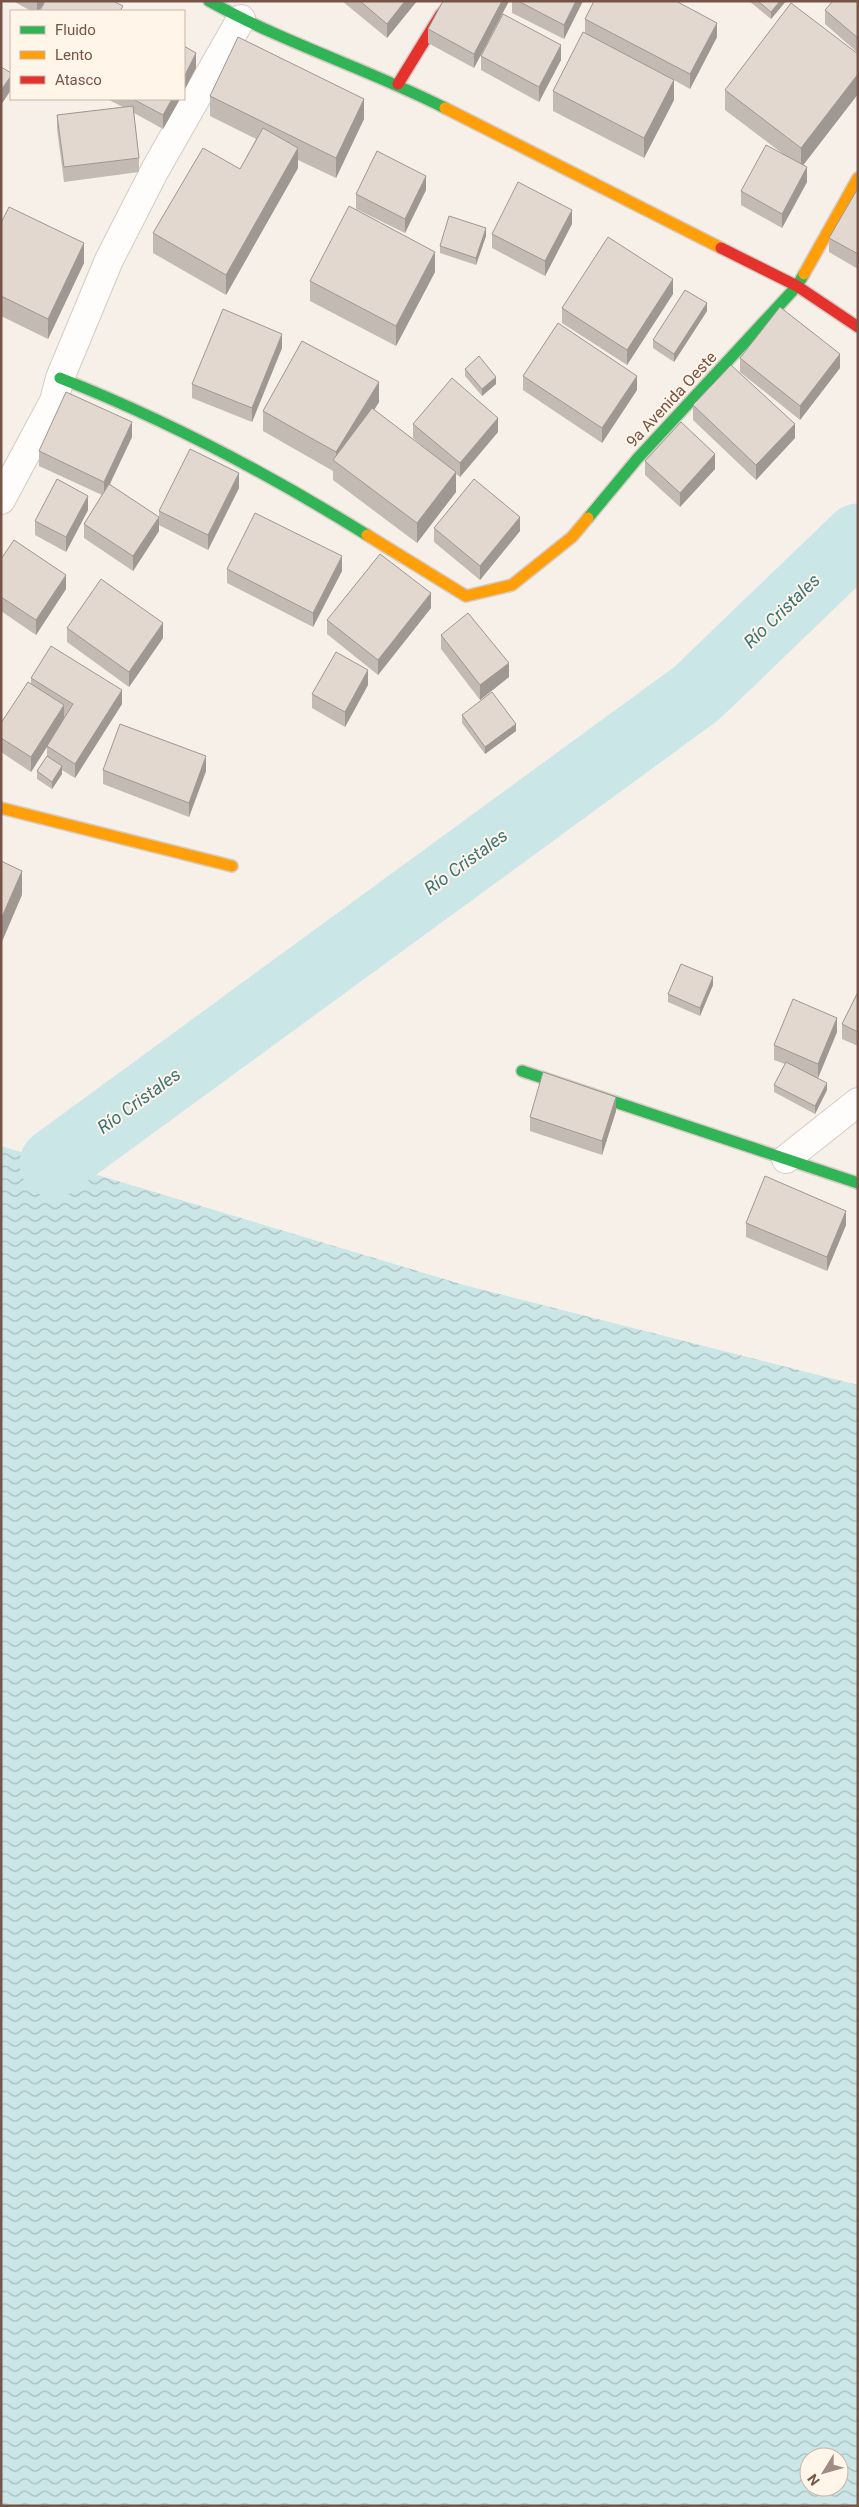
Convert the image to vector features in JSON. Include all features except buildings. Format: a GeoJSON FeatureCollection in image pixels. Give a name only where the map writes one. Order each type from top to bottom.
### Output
{"type":"FeatureCollection","features":[{"type":"Feature","properties":{"kind":"street"},"geometry":{"type":"LineString","coordinates":[[208,1],[241,19],[398,84],[797,286],[858,327]]}},
{"type":"Feature","properties":{"kind":"street"},"geometry":{"type":"LineString","coordinates":[[398,84],[441,14],[453,1]]}},
{"type":"Feature","properties":{"kind":"street"},"geometry":{"type":"LineString","coordinates":[[1,500],[54,401],[60,378],[109,260],[142,194],[241,19]]}},
{"type":"Feature","properties":{"kind":"street","name":"9a Avenida Oeste"},"geometry":{"type":"LineString","coordinates":[[60,378],[126,404],[301,494],[466,596],[512,585],[572,537],[636,459],[797,286],[858,178]]}},
{"type":"Feature","properties":{"kind":"street"},"geometry":{"type":"LineString","coordinates":[[1,808],[232,866]]}},
{"type":"Feature","properties":{"kind":"street"},"geometry":{"type":"LineString","coordinates":[[522,1071],[858,1183]]}},
{"type":"Feature","properties":{"kind":"street"},"geometry":{"type":"LineString","coordinates":[[786,1159],[858,1102]]}},
{"type":"Feature","properties":{"kind":"water"},"geometry":{"type":"Polygon","coordinates":[[[1,1146],[464,1285],[858,1385],[858,2506],[1,2506],[1,1146]]]}},
{"type":"Feature","properties":{"kind":"waterway","name":"Río Cristales"},"geometry":{"type":"LineString","coordinates":[[54,1163],[697,693],[858,538]]}},
{"type":"Feature","properties":{"kind":"traffic: fast"},"geometry":{"type":"LineString","coordinates":[[209,1],[267,30],[445,108]]}},
{"type":"Feature","properties":{"kind":"traffic: fast"},"geometry":{"type":"LineString","coordinates":[[588,518],[637,459],[797,286],[804,274]]}},
{"type":"Feature","properties":{"kind":"traffic: fast"},"geometry":{"type":"LineString","coordinates":[[60,378],[100,394],[217,449],[330,512],[367,535]]}},
{"type":"Feature","properties":{"kind":"traffic: fast"},"geometry":{"type":"LineString","coordinates":[[522,1071],[858,1183]]}},
{"type":"Feature","properties":{"kind":"traffic: slow"},"geometry":{"type":"LineString","coordinates":[[445,108],[721,248]]}},
{"type":"Feature","properties":{"kind":"traffic: slow"},"geometry":{"type":"LineString","coordinates":[[804,274],[858,178]]}},
{"type":"Feature","properties":{"kind":"traffic: slow"},"geometry":{"type":"LineString","coordinates":[[367,535],[466,596],[512,585],[572,537],[588,518]]}},
{"type":"Feature","properties":{"kind":"traffic: slow"},"geometry":{"type":"LineString","coordinates":[[1,808],[232,866]]}},
{"type":"Feature","properties":{"kind":"traffic: jam"},"geometry":{"type":"LineString","coordinates":[[398,84],[441,14],[453,1]]}},
{"type":"Feature","properties":{"kind":"traffic: jam"},"geometry":{"type":"LineString","coordinates":[[721,248],[797,286],[858,327]]}}]}
